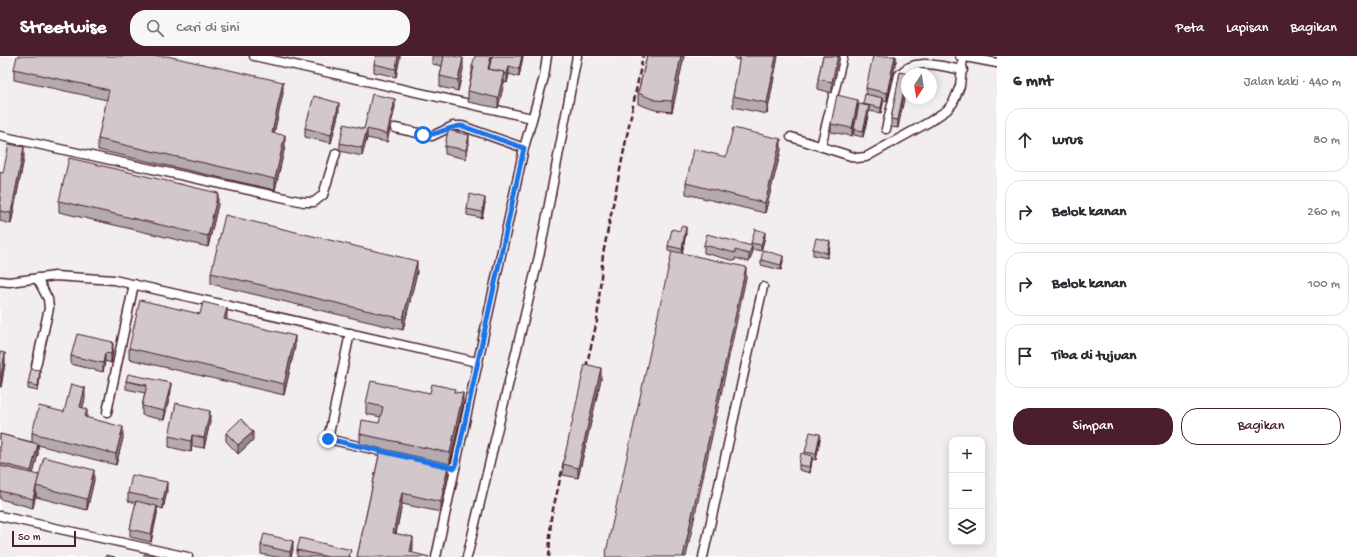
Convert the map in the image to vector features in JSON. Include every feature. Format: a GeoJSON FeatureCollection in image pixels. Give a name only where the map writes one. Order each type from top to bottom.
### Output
{"type":"FeatureCollection","features":[{"type":"Feature","properties":{"kind":"lane"},"geometry":{"type":"LineString","coordinates":[[254,56],[532,118]]}},
{"type":"Feature","properties":{"kind":"lane"},"geometry":{"type":"LineString","coordinates":[[436,557],[524,148],[544,77],[547,56]]}},
{"type":"Feature","properties":{"kind":"lane"},"geometry":{"type":"LineString","coordinates":[[467,557],[540,252],[577,56]]}},
{"type":"Feature","properties":{"kind":"lane"},"geometry":{"type":"LineString","coordinates":[[821,146],[843,56]]}},
{"type":"Feature","properties":{"kind":"lane"},"geometry":{"type":"LineString","coordinates":[[791,137],[857,158],[866,157],[929,122],[953,104],[960,86],[962,70],[961,56],[997,64]]}},
{"type":"Feature","properties":{"kind":"lane"},"geometry":{"type":"LineString","coordinates":[[886,129],[899,75],[903,69],[916,64],[924,64],[962,70]]}},
{"type":"Feature","properties":{"kind":"lane"},"geometry":{"type":"LineString","coordinates":[[395,128],[432,136],[453,126],[462,126],[524,148]]}},
{"type":"Feature","properties":{"kind":"lane"},"geometry":{"type":"LineString","coordinates":[[0,136],[304,202],[314,202],[323,195],[336,153]]}},
{"type":"Feature","properties":{"kind":"lane"},"geometry":{"type":"LineString","coordinates":[[0,281],[56,276],[114,280],[477,362]]}},
{"type":"Feature","properties":{"kind":"lane"},"geometry":{"type":"LineString","coordinates":[[36,366],[49,308],[48,299],[37,278]]}},
{"type":"Feature","properties":{"kind":"lane"},"geometry":{"type":"LineString","coordinates":[[107,412],[134,284]]}},
{"type":"Feature","properties":{"kind":"lane"},"geometry":{"type":"LineString","coordinates":[[703,557],[763,287]]}},
{"type":"Feature","properties":{"kind":"lane"},"geometry":{"type":"LineString","coordinates":[[350,333],[328,439],[455,468]]}},
{"type":"Feature","properties":{"kind":"lane"},"geometry":{"type":"LineString","coordinates":[[0,516],[188,557]]}},
{"type":"Feature","properties":{"kind":"shaded area"},"geometry":{"type":"Polygon","coordinates":[[[0,56],[997,56],[997,557],[0,557],[0,56]]]}},
{"type":"Feature","properties":{"kind":"building"},"geometry":{"type":"Polygon","coordinates":[[[17,56],[167,56],[283,82],[272,133],[285,135],[275,179],[98,139],[109,90],[14,69],[17,56]]]}},
{"type":"Feature","properties":{"kind":"building"},"geometry":{"type":"Polygon","coordinates":[[[376,56],[398,56],[396,69],[374,64],[376,56]]]}},
{"type":"Feature","properties":{"kind":"building"},"geometry":{"type":"Polygon","coordinates":[[[444,56],[463,58],[458,80],[440,76],[444,56]]]}},
{"type":"Feature","properties":{"kind":"building"},"geometry":{"type":"Polygon","coordinates":[[[475,56],[491,56],[488,69],[504,72],[498,98],[468,91],[475,56]]]}},
{"type":"Feature","properties":{"kind":"building"},"geometry":{"type":"Polygon","coordinates":[[[492,56],[522,56],[519,69],[509,66],[507,74],[504,74],[504,72],[489,69],[492,56]]]}},
{"type":"Feature","properties":{"kind":"building"},"geometry":{"type":"Polygon","coordinates":[[[647,56],[681,56],[672,101],[655,100],[638,93],[647,56]]]}},
{"type":"Feature","properties":{"kind":"building"},"geometry":{"type":"Polygon","coordinates":[[[740,56],[776,56],[767,103],[733,96],[740,56]]]}},
{"type":"Feature","properties":{"kind":"building"},"geometry":{"type":"Polygon","coordinates":[[[823,56],[838,56],[832,82],[818,79],[823,56]]]}},
{"type":"Feature","properties":{"kind":"building"},"geometry":{"type":"Polygon","coordinates":[[[873,56],[895,56],[887,93],[866,88],[873,56]]]}},
{"type":"Feature","properties":{"kind":"building"},"geometry":{"type":"Polygon","coordinates":[[[900,72],[901,104],[898,120],[891,119],[900,72]]]}},
{"type":"Feature","properties":{"kind":"building"},"geometry":{"type":"Polygon","coordinates":[[[372,94],[395,99],[387,134],[367,129],[362,148],[340,143],[344,124],[364,129],[372,94]]]}},
{"type":"Feature","properties":{"kind":"building"},"geometry":{"type":"Polygon","coordinates":[[[865,94],[883,98],[881,108],[863,104],[865,94]]]}},
{"type":"Feature","properties":{"kind":"building"},"geometry":{"type":"Polygon","coordinates":[[[837,95],[858,100],[852,128],[831,124],[837,95]]]}},
{"type":"Feature","properties":{"kind":"building"},"geometry":{"type":"Polygon","coordinates":[[[314,96],[339,103],[331,135],[305,128],[314,96]]]}},
{"type":"Feature","properties":{"kind":"building"},"geometry":{"type":"Polygon","coordinates":[[[859,104],[869,106],[863,131],[854,129],[859,104]]]}},
{"type":"Feature","properties":{"kind":"building"},"geometry":{"type":"Polygon","coordinates":[[[733,128],[781,139],[765,203],[686,183],[694,149],[726,157],[733,128]]]}},
{"type":"Feature","properties":{"kind":"building"},"geometry":{"type":"Polygon","coordinates":[[[448,130],[469,135],[466,150],[445,146],[448,130]]]}},
{"type":"Feature","properties":{"kind":"building"},"geometry":{"type":"Polygon","coordinates":[[[9,144],[24,147],[11,213],[0,211],[0,172],[3,173],[9,144]]]}},
{"type":"Feature","properties":{"kind":"building"},"geometry":{"type":"Polygon","coordinates":[[[69,158],[218,193],[208,236],[59,201],[69,158]]]}},
{"type":"Feature","properties":{"kind":"building"},"geometry":{"type":"Polygon","coordinates":[[[470,194],[485,198],[482,212],[467,209],[470,194]]]}},
{"type":"Feature","properties":{"kind":"building"},"geometry":{"type":"Polygon","coordinates":[[[225,215],[417,261],[403,319],[211,273],[225,215]]]}},
{"type":"Feature","properties":{"kind":"building"},"geometry":{"type":"Polygon","coordinates":[[[681,226],[686,227],[682,249],[668,246],[672,229],[680,231],[681,226]]]}},
{"type":"Feature","properties":{"kind":"building"},"geometry":{"type":"Polygon","coordinates":[[[755,229],[765,232],[761,245],[751,243],[755,229]]]}},
{"type":"Feature","properties":{"kind":"building"},"geometry":{"type":"Polygon","coordinates":[[[707,234],[752,246],[749,254],[735,250],[735,253],[704,245],[707,234]]]}},
{"type":"Feature","properties":{"kind":"building"},"geometry":{"type":"Polygon","coordinates":[[[816,238],[830,241],[827,253],[813,249],[816,238]]]}},
{"type":"Feature","properties":{"kind":"building"},"geometry":{"type":"Polygon","coordinates":[[[763,250],[783,256],[781,265],[761,260],[763,250]]]}},
{"type":"Feature","properties":{"kind":"building"},"geometry":{"type":"Polygon","coordinates":[[[672,251],[746,267],[683,557],[605,557],[672,251]]]}},
{"type":"Feature","properties":{"kind":"building"},"geometry":{"type":"Polygon","coordinates":[[[140,300],[200,314],[203,302],[227,308],[224,319],[295,336],[284,384],[129,348],[140,300]]]}},
{"type":"Feature","properties":{"kind":"building"},"geometry":{"type":"Polygon","coordinates":[[[77,334],[113,342],[111,354],[105,353],[103,363],[71,356],[77,334]]]}},
{"type":"Feature","properties":{"kind":"building"},"geometry":{"type":"Polygon","coordinates":[[[0,352],[5,353],[1,376],[0,376],[0,352]]]}},
{"type":"Feature","properties":{"kind":"building"},"geometry":{"type":"Polygon","coordinates":[[[585,364],[601,368],[578,468],[563,464],[585,364]]]}},
{"type":"Feature","properties":{"kind":"building"},"geometry":{"type":"Polygon","coordinates":[[[31,369],[40,370],[38,386],[28,384],[31,369]]]}},
{"type":"Feature","properties":{"kind":"building"},"geometry":{"type":"Polygon","coordinates":[[[128,374],[171,383],[164,411],[142,406],[147,385],[126,381],[128,374]]]}},
{"type":"Feature","properties":{"kind":"building"},"geometry":{"type":"Polygon","coordinates":[[[371,381],[430,393],[432,384],[455,389],[454,392],[463,393],[450,453],[360,434],[362,420],[379,423],[383,407],[366,403],[371,381]]]}},
{"type":"Feature","properties":{"kind":"building"},"geometry":{"type":"Polygon","coordinates":[[[71,384],[85,388],[80,407],[87,409],[85,417],[123,427],[116,454],[32,433],[39,406],[64,412],[71,384]]]}},
{"type":"Feature","properties":{"kind":"building"},"geometry":{"type":"Polygon","coordinates":[[[176,403],[210,411],[204,438],[192,435],[191,441],[169,436],[176,403]]]}},
{"type":"Feature","properties":{"kind":"building"},"geometry":{"type":"Polygon","coordinates":[[[241,419],[253,432],[238,445],[226,433],[241,419]]]}},
{"type":"Feature","properties":{"kind":"building"},"geometry":{"type":"Polygon","coordinates":[[[810,432],[820,434],[816,454],[805,452],[810,432]]]}},
{"type":"Feature","properties":{"kind":"building"},"geometry":{"type":"Polygon","coordinates":[[[0,434],[38,444],[31,471],[0,463],[0,434]]]}},
{"type":"Feature","properties":{"kind":"building"},"geometry":{"type":"Polygon","coordinates":[[[380,451],[448,466],[441,502],[402,493],[393,533],[413,537],[410,552],[429,557],[357,557],[380,451]]]}},
{"type":"Feature","properties":{"kind":"building"},"geometry":{"type":"Polygon","coordinates":[[[801,453],[812,456],[810,467],[799,465],[801,453]]]}},
{"type":"Feature","properties":{"kind":"building"},"geometry":{"type":"Polygon","coordinates":[[[44,457],[94,470],[87,499],[36,486],[44,457]]]}},
{"type":"Feature","properties":{"kind":"building"},"geometry":{"type":"Polygon","coordinates":[[[1,466],[39,475],[33,499],[0,491],[1,466]]]}},
{"type":"Feature","properties":{"kind":"building"},"geometry":{"type":"Polygon","coordinates":[[[132,475],[167,482],[163,500],[128,493],[132,475]]]}},
{"type":"Feature","properties":{"kind":"building"},"geometry":{"type":"Polygon","coordinates":[[[136,501],[157,506],[151,534],[130,529],[136,501]]]}},
{"type":"Feature","properties":{"kind":"building"},"geometry":{"type":"Polygon","coordinates":[[[264,534],[293,541],[290,552],[261,545],[264,534]]]}},
{"type":"Feature","properties":{"kind":"building"},"geometry":{"type":"Polygon","coordinates":[[[300,538],[351,550],[349,557],[328,557],[297,550],[300,538]]]}},
{"type":"Feature","properties":{"kind":"building"},"geometry":{"type":"Polygon","coordinates":[[[144,554],[160,557],[144,557],[144,554]]]}},
{"type":"Feature","properties":{"kind":"railway"},"geometry":{"type":"LineString","coordinates":[[584,376],[597,321],[603,254],[643,56]]}},
{"type":"Feature","properties":{"kind":"railway"},"geometry":{"type":"LineString","coordinates":[[549,557],[551,518],[565,458]]}},
{"type":"Feature","properties":{"kind":"route"},"geometry":{"type":"LineString","coordinates":[[328,439],[455,468],[524,148],[462,126],[453,126],[432,136],[423,135]]}}]}
